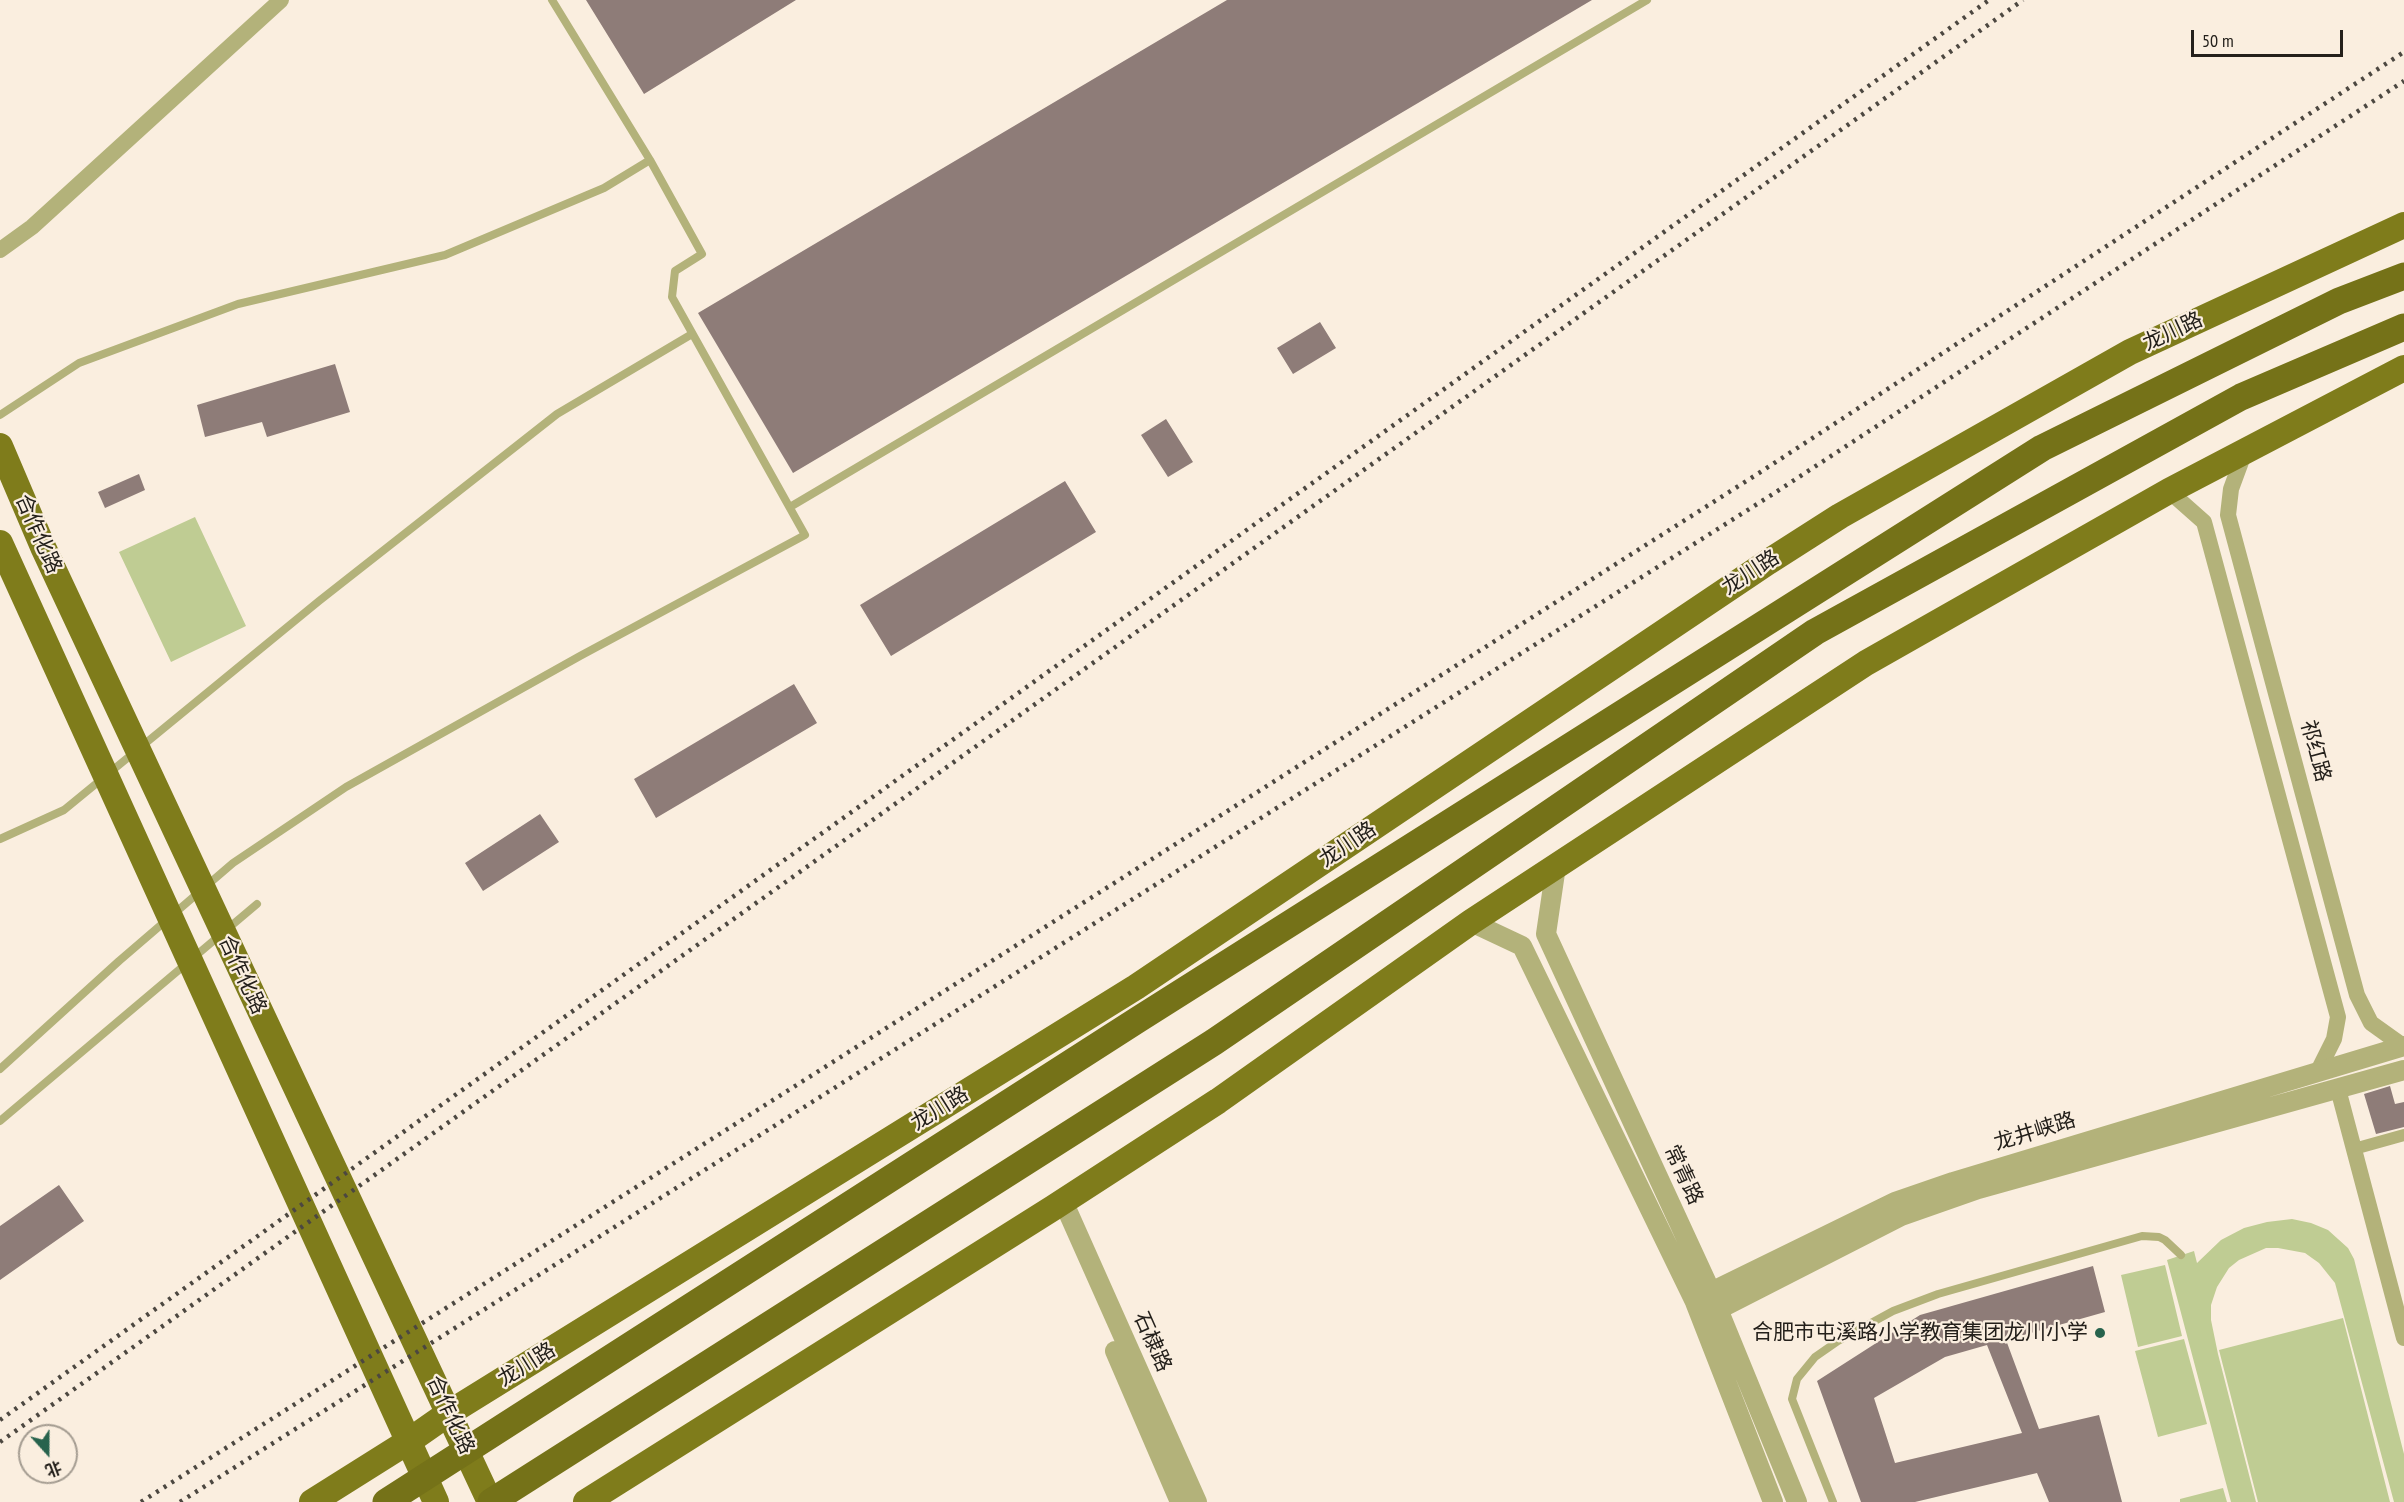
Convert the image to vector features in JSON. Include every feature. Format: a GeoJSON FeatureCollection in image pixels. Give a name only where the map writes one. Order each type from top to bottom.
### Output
{"type":"FeatureCollection","features":[{"type":"Feature","properties":{"kind":"highway","name":"龙川路"},"geometry":{"type":"LineString","coordinates":[[386,1502],[1118,1032],[2042,448],[2340,301],[2404,276]]}},
{"type":"Feature","properties":{"kind":"highway"},"geometry":{"type":"LineString","coordinates":[[491,1502],[1214,1042],[1815,632],[2241,397],[2404,327]]}},
{"type":"Feature","properties":{"kind":"main road","name":"龙川路"},"geometry":{"type":"LineString","coordinates":[[312,1502],[450,1413],[1136,987],[1758,568],[1840,516],[2130,352],[2404,225]]}},
{"type":"Feature","properties":{"kind":"main road"},"geometry":{"type":"LineString","coordinates":[[586,1502],[1218,1101],[1471,922],[1866,663],[2169,491],[2404,368]]}},
{"type":"Feature","properties":{"kind":"main road","name":"合作化路"},"geometry":{"type":"LineString","coordinates":[[0,446],[43,547],[491,1502]]}},
{"type":"Feature","properties":{"kind":"main road","name":"合作化路"},"geometry":{"type":"LineString","coordinates":[[0,543],[436,1502]]}},
{"type":"Feature","properties":{"kind":"street"},"geometry":{"type":"LineString","coordinates":[[0,250],[32,226],[281,0]]}},
{"type":"Feature","properties":{"kind":"street","name":"祁红路"},"geometry":{"type":"LineString","coordinates":[[2245,451],[2231,489],[2228,515],[2231,527],[2357,995],[2371,1023],[2403,1046]]}},
{"type":"Feature","properties":{"kind":"street"},"geometry":{"type":"LineString","coordinates":[[2169,491],[2204,522],[2338,1017],[2334,1039],[2318,1071]]}},
{"type":"Feature","properties":{"kind":"street","name":"常青路"},"geometry":{"type":"LineString","coordinates":[[1556,866],[1546,934],[1797,1502]]}},
{"type":"Feature","properties":{"kind":"street","name":"常青路"},"geometry":{"type":"LineString","coordinates":[[1471,922],[1522,946],[1708,1301],[1702,1321],[1773,1502]]}},
{"type":"Feature","properties":{"kind":"street","name":"龙井峡路"},"geometry":{"type":"LineString","coordinates":[[1708,1301],[1895,1202],[1953,1182],[2403,1046]]}},
{"type":"Feature","properties":{"kind":"street","name":"龙井峡路"},"geometry":{"type":"LineString","coordinates":[[1708,1301],[1901,1216],[1967,1193],[2404,1070]]}},
{"type":"Feature","properties":{"kind":"street"},"geometry":{"type":"LineString","coordinates":[[2338,1089],[2404,1338]]}},
{"type":"Feature","properties":{"kind":"street"},"geometry":{"type":"LineString","coordinates":[[2354,1149],[2404,1135]]}},
{"type":"Feature","properties":{"kind":"street","name":"石棣路"},"geometry":{"type":"LineString","coordinates":[[1058,1204],[1180,1502]]}},
{"type":"Feature","properties":{"kind":"street","name":"石棣路"},"geometry":{"type":"LineString","coordinates":[[1058,1204],[1197,1502]]}},
{"type":"Feature","properties":{"kind":"lane"},"geometry":{"type":"LineString","coordinates":[[0,1069],[119,961],[233,863],[346,787],[580,656],[805,535],[672,297],[675,271],[702,254],[650,160],[552,0]]}},
{"type":"Feature","properties":{"kind":"lane"},"geometry":{"type":"LineString","coordinates":[[790,507],[1647,0]]}},
{"type":"Feature","properties":{"kind":"lane"},"geometry":{"type":"LineString","coordinates":[[0,415],[79,363],[238,304],[445,255],[604,188],[650,160]]}},
{"type":"Feature","properties":{"kind":"lane"},"geometry":{"type":"LineString","coordinates":[[0,838],[63,810],[320,601],[557,414],[692,334]]}},
{"type":"Feature","properties":{"kind":"lane"},"geometry":{"type":"LineString","coordinates":[[0,1121],[257,904]]}},
{"type":"Feature","properties":{"kind":"lane"},"geometry":{"type":"LineString","coordinates":[[1833,1502],[1792,1399],[1797,1379],[1815,1357],[1893,1311],[1938,1294],[2142,1236],[2159,1237],[2171,1244],[2181,1255]]}},
{"type":"Feature","properties":{"kind":"green space"},"geometry":{"type":"Polygon","coordinates":[[[195,517],[246,626],[171,662],[119,552],[195,517]]]}},
{"type":"Feature","properties":{"kind":"green space"},"geometry":{"type":"Polygon","coordinates":[[[2292,1219],[2328,1230],[2348,1248],[2354,1259],[2404,1454],[2404,1502],[2394,1502],[2335,1283],[2319,1263],[2305,1253],[2266,1248],[2239,1260],[2229,1268],[2217,1287],[2211,1305],[2211,1320],[2218,1354],[2256,1502],[2231,1502],[2167,1260],[2194,1251],[2197,1263],[2221,1240],[2244,1228],[2292,1219]]]}},
{"type":"Feature","properties":{"kind":"green space"},"geometry":{"type":"Polygon","coordinates":[[[2165,1265],[2182,1336],[2138,1347],[2121,1275],[2165,1265]]]}},
{"type":"Feature","properties":{"kind":"green space"},"geometry":{"type":"Polygon","coordinates":[[[2343,1318],[2390,1502],[2258,1502],[2219,1350],[2343,1318]]]}},
{"type":"Feature","properties":{"kind":"green space"},"geometry":{"type":"Polygon","coordinates":[[[2184,1339],[2207,1424],[2158,1437],[2135,1351],[2184,1339]]]}},
{"type":"Feature","properties":{"kind":"green space"},"geometry":{"type":"Polygon","coordinates":[[[2223,1488],[2227,1502],[2180,1502],[2180,1499],[2223,1488]]]}},
{"type":"Feature","properties":{"kind":"building"},"geometry":{"type":"Polygon","coordinates":[[[586,0],[796,0],[644,94],[586,0]]]}},
{"type":"Feature","properties":{"kind":"building"},"geometry":{"type":"Polygon","coordinates":[[[1227,0],[1592,0],[793,473],[698,313],[1227,0]]]}},
{"type":"Feature","properties":{"kind":"building"},"geometry":{"type":"Polygon","coordinates":[[[1320,322],[1336,348],[1293,374],[1277,348],[1320,322]]]}},
{"type":"Feature","properties":{"kind":"building"},"geometry":{"type":"Polygon","coordinates":[[[335,364],[350,412],[267,437],[262,422],[205,437],[197,405],[335,364]]]}},
{"type":"Feature","properties":{"kind":"building"},"geometry":{"type":"Polygon","coordinates":[[[1166,419],[1193,462],[1168,477],[1141,435],[1166,419]]]}},
{"type":"Feature","properties":{"kind":"building"},"geometry":{"type":"Polygon","coordinates":[[[139,474],[145,490],[105,508],[98,492],[139,474]]]}},
{"type":"Feature","properties":{"kind":"building"},"geometry":{"type":"Polygon","coordinates":[[[1065,481],[1096,532],[891,656],[860,605],[1065,481]]]}},
{"type":"Feature","properties":{"kind":"building"},"geometry":{"type":"Polygon","coordinates":[[[794,684],[817,723],[656,818],[634,779],[794,684]]]}},
{"type":"Feature","properties":{"kind":"building"},"geometry":{"type":"Polygon","coordinates":[[[540,814],[559,842],[483,891],[465,863],[540,814]]]}},
{"type":"Feature","properties":{"kind":"building"},"geometry":{"type":"Polygon","coordinates":[[[2390,1086],[2395,1104],[2404,1102],[2404,1127],[2376,1134],[2364,1094],[2390,1086]]]}},
{"type":"Feature","properties":{"kind":"building"},"geometry":{"type":"Polygon","coordinates":[[[59,1185],[84,1221],[0,1280],[0,1226],[59,1185]]]}},
{"type":"Feature","properties":{"kind":"building"},"geometry":{"type":"Polygon","coordinates":[[[2093,1266],[2105,1312],[2006,1340],[2039,1429],[2099,1415],[2122,1502],[2049,1502],[2037,1473],[1915,1502],[1861,1502],[1817,1381],[1920,1315],[2093,1266]],[[1987,1345],[1945,1357],[1874,1398],[1895,1463],[2022,1433],[1987,1345]]]}},
{"type":"Feature","properties":{"kind":"railway"},"geometry":{"type":"LineString","coordinates":[[0,1420],[1989,0]]}},
{"type":"Feature","properties":{"kind":"railway"},"geometry":{"type":"LineString","coordinates":[[0,1442],[2023,0]]}},
{"type":"Feature","properties":{"kind":"railway"},"geometry":{"type":"LineString","coordinates":[[141,1502],[1759,473],[2404,52]]}},
{"type":"Feature","properties":{"kind":"railway"},"geometry":{"type":"LineString","coordinates":[[180,1502],[1773,494],[2404,81]]}},
{"type":"Feature","properties":{"kind":"place","name":"合肥市屯溪路小学教育集团龙川小学"},"geometry":{"type":"Point","coordinates":[2100,1333]}}]}
